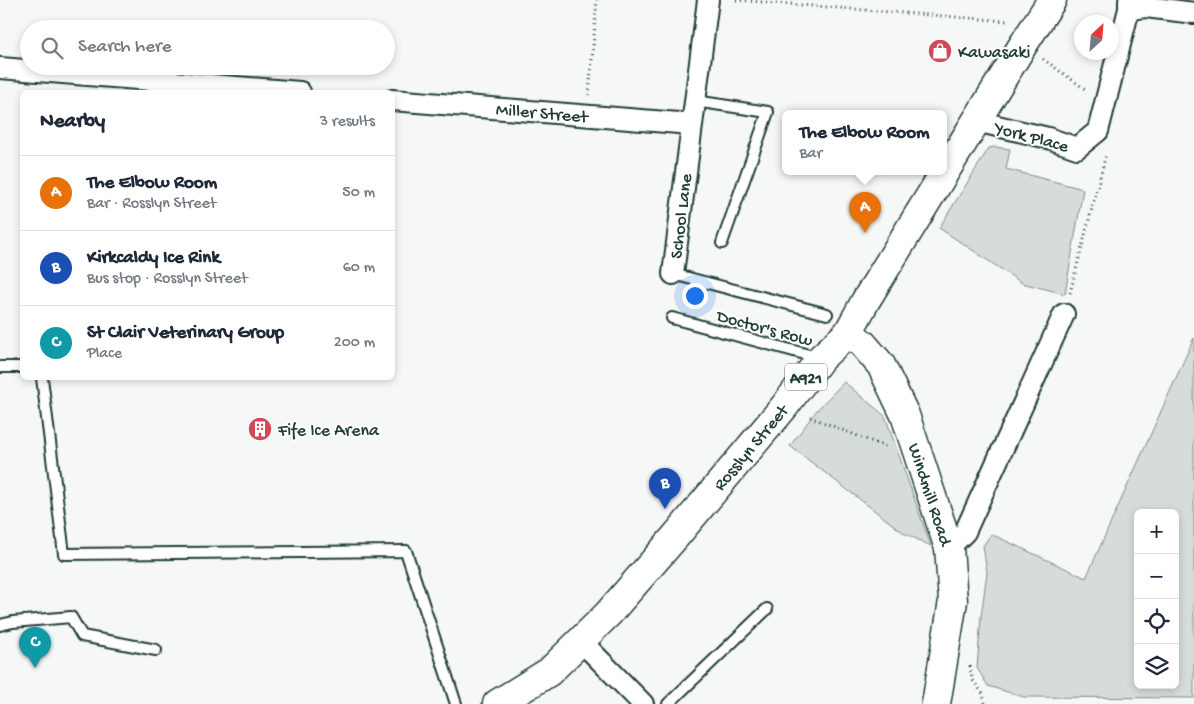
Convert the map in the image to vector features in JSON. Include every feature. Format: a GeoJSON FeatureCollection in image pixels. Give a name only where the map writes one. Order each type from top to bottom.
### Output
{"type":"FeatureCollection","features":[{"type":"Feature","properties":{"kind":"main road","name":"Rosslyn Street"},"geometry":{"type":"LineString","coordinates":[[947,168],[1052,0]]}},
{"type":"Feature","properties":{"kind":"main road","name":"Rosslyn Street"},"geometry":{"type":"LineString","coordinates":[[497,704],[548,672],[608,614],[784,407],[821,358],[848,333],[866,300],[943,175]]}},
{"type":"Feature","properties":{"kind":"main road","name":"Windmill Road"},"geometry":{"type":"LineString","coordinates":[[848,333],[862,343],[881,366],[905,415],[949,548],[953,601],[936,704]]}},
{"type":"Feature","properties":{"kind":"street","name":"School Lane"},"geometry":{"type":"LineString","coordinates":[[673,274],[708,0]]}},
{"type":"Feature","properties":{"kind":"street"},"geometry":{"type":"LineString","coordinates":[[1129,5],[1194,14]]}},
{"type":"Feature","properties":{"kind":"street","name":"York Place"},"geometry":{"type":"LineString","coordinates":[[976,121],[1048,138],[1077,148],[1098,131],[1129,5]]}},
{"type":"Feature","properties":{"kind":"street"},"geometry":{"type":"LineString","coordinates":[[0,68],[20,70]]}},
{"type":"Feature","properties":{"kind":"street"},"geometry":{"type":"LineString","coordinates":[[88,75],[275,90]]}},
{"type":"Feature","properties":{"kind":"street","name":"Miller Street"},"geometry":{"type":"LineString","coordinates":[[395,100],[691,124]]}},
{"type":"Feature","properties":{"kind":"street"},"geometry":{"type":"LineString","coordinates":[[949,548],[965,532],[1064,314]]}},
{"type":"Feature","properties":{"kind":"street"},"geometry":{"type":"LineString","coordinates":[[580,641],[643,704]]}},
{"type":"Feature","properties":{"kind":"lane"},"geometry":{"type":"LineString","coordinates":[[695,101],[768,112],[722,244]]}},
{"type":"Feature","properties":{"kind":"lane","name":"School Lane"},"geometry":{"type":"LineString","coordinates":[[673,274],[827,314]]}},
{"type":"Feature","properties":{"kind":"lane","name":"Doctor's Row"},"geometry":{"type":"LineString","coordinates":[[672,318],[821,358]]}},
{"type":"Feature","properties":{"kind":"lane"},"geometry":{"type":"LineString","coordinates":[[0,367],[20,367]]}},
{"type":"Feature","properties":{"kind":"lane"},"geometry":{"type":"LineString","coordinates":[[42,380],[64,554],[406,552],[456,704]]}},
{"type":"Feature","properties":{"kind":"lane"},"geometry":{"type":"LineString","coordinates":[[668,704],[767,609]]}},
{"type":"Feature","properties":{"kind":"lane"},"geometry":{"type":"LineString","coordinates":[[0,625],[71,617],[82,636],[156,650]]}},
{"type":"Feature","properties":{"kind":"path"},"geometry":{"type":"LineString","coordinates":[[587,116],[597,0]]}},
{"type":"Feature","properties":{"kind":"path"},"geometry":{"type":"LineString","coordinates":[[736,0],[1036,24]]}},
{"type":"Feature","properties":{"kind":"path"},"geometry":{"type":"LineString","coordinates":[[784,407],[921,462]]}},
{"type":"Feature","properties":{"kind":"shaded area"},"geometry":{"type":"Polygon","coordinates":[[[989,148],[1010,149],[1006,169],[1083,189],[1065,294],[1022,283],[939,228],[989,148]]]}},
{"type":"Feature","properties":{"kind":"shaded area"},"geometry":{"type":"Polygon","coordinates":[[[1194,338],[1194,698],[1024,697],[988,686],[977,668],[987,572],[983,546],[991,534],[1086,578],[1194,338]]]}},
{"type":"Feature","properties":{"kind":"shaded area"},"geometry":{"type":"Polygon","coordinates":[[[844,382],[885,416],[931,546],[904,533],[790,446],[817,410],[844,382]]]}},
{"type":"Feature","properties":{"kind":"place","name":"Kawasaki"},"geometry":{"type":"Point","coordinates":[940,51]}},
{"type":"Feature","properties":{"kind":"place","name":"The Elbow Room"},"geometry":{"type":"Point","coordinates":[865,233]}},
{"type":"Feature","properties":{"kind":"place","name":"Fife Ice Arena"},"geometry":{"type":"Point","coordinates":[260,429]}},
{"type":"Feature","properties":{"kind":"place","name":"Kirkcaldy Ice Rink"},"geometry":{"type":"Point","coordinates":[665,509]}},
{"type":"Feature","properties":{"kind":"place","name":"St Clair Veterinary Group"},"geometry":{"type":"Point","coordinates":[35,668]}}]}
